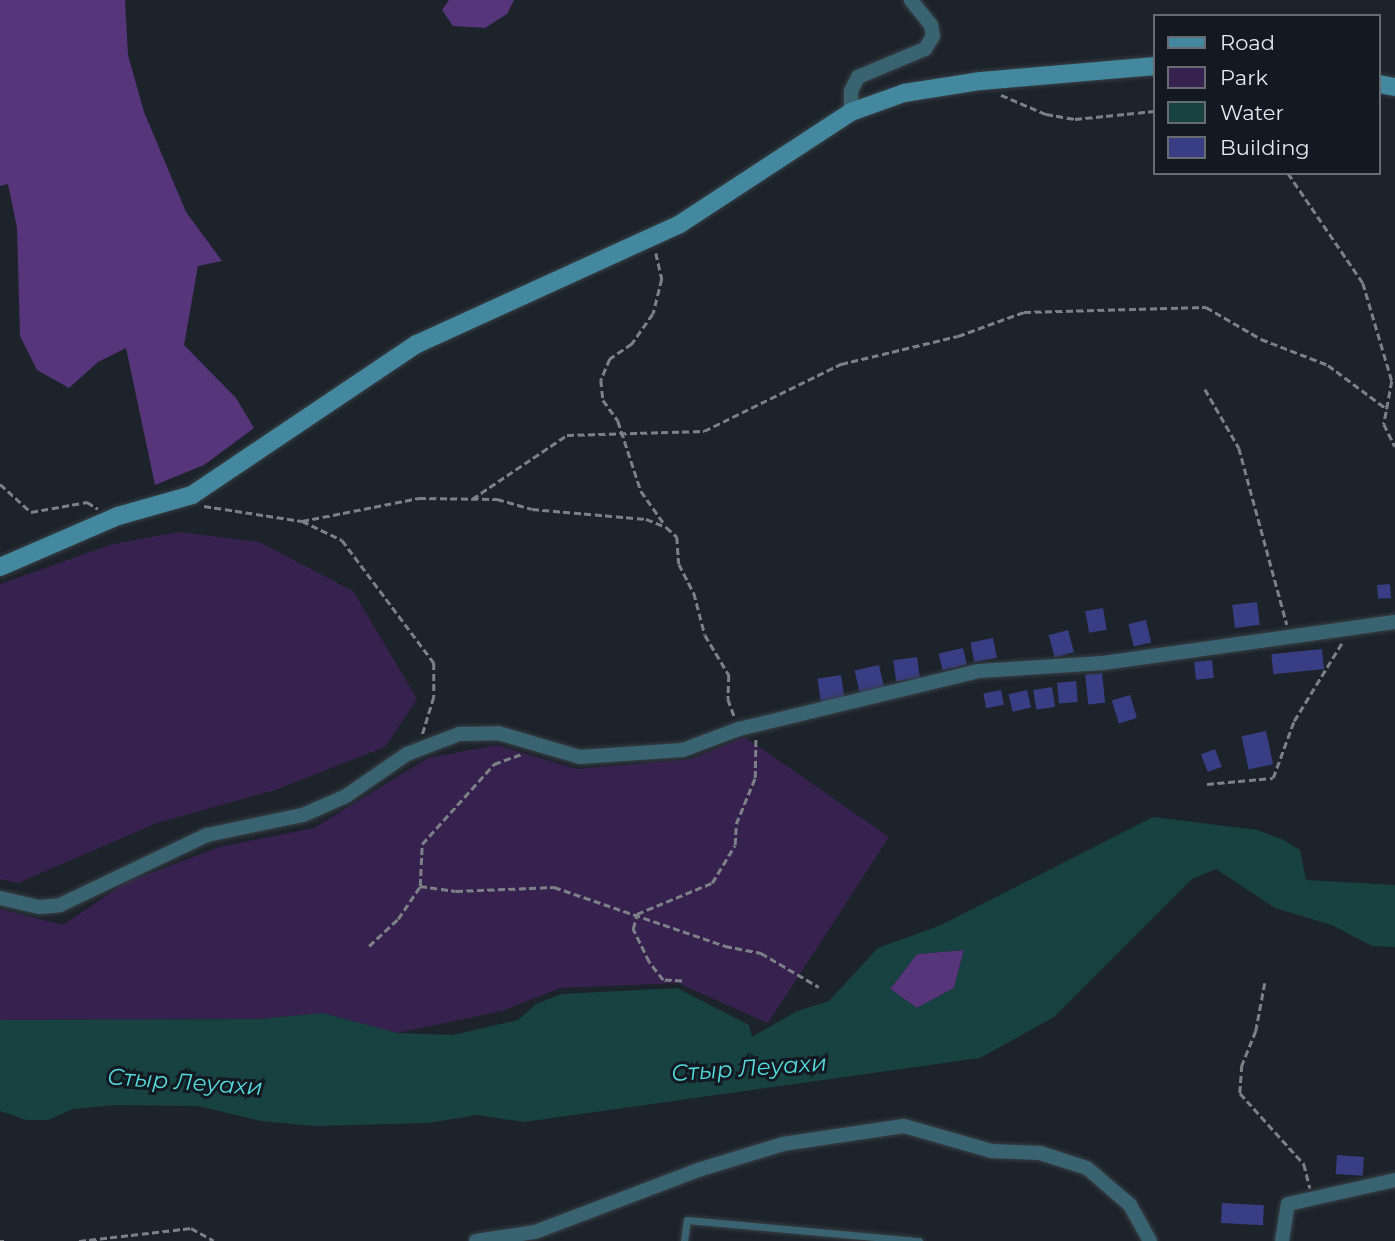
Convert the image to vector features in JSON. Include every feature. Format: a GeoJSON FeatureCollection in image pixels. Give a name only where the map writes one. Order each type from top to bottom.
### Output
{"type":"FeatureCollection","features":[{"type":"Feature","properties":{"kind":"main road"},"geometry":{"type":"LineString","coordinates":[[0,567],[113,518],[192,495],[416,344],[658,236],[851,112],[904,93],[981,81],[1154,66]]}},
{"type":"Feature","properties":{"kind":"street"},"geometry":{"type":"LineString","coordinates":[[851,112],[850,91],[858,77],[925,49],[933,36],[932,25],[911,0]]}},
{"type":"Feature","properties":{"kind":"street"},"geometry":{"type":"LineString","coordinates":[[0,898],[39,907],[60,905],[206,835],[303,815],[335,801],[416,749],[459,734],[498,733],[580,757],[683,750],[739,729],[978,671],[1103,663],[1395,622]]}},
{"type":"Feature","properties":{"kind":"street"},"geometry":{"type":"LineString","coordinates":[[476,1241],[535,1232],[698,1170],[783,1144],[904,1126],[991,1151],[1040,1153],[1087,1168],[1130,1205],[1150,1241]]}},
{"type":"Feature","properties":{"kind":"street"},"geometry":{"type":"LineString","coordinates":[[1282,1241],[1288,1204],[1395,1180]]}},
{"type":"Feature","properties":{"kind":"lane"},"geometry":{"type":"LineString","coordinates":[[684,1241],[687,1220],[919,1241]]}},
{"type":"Feature","properties":{"kind":"path"},"geometry":{"type":"LineString","coordinates":[[981,81],[1046,114],[1075,119],[1154,111]]}},
{"type":"Feature","properties":{"kind":"path"},"geometry":{"type":"LineString","coordinates":[[1289,175],[1363,283],[1392,382],[1384,424],[1395,447]]}},
{"type":"Feature","properties":{"kind":"path"},"geometry":{"type":"LineString","coordinates":[[658,236],[655,259],[662,279],[653,314],[632,344],[610,359],[601,380],[603,400],[622,435],[640,491],[666,527],[677,537],[678,564],[694,593],[705,635],[729,675],[727,699],[739,729]]}},
{"type":"Feature","properties":{"kind":"path"},"geometry":{"type":"LineString","coordinates":[[472,499],[567,435],[704,431],[841,364],[958,336],[1024,312],[1206,307],[1261,340],[1328,365],[1387,409]]}},
{"type":"Feature","properties":{"kind":"path"},"geometry":{"type":"LineString","coordinates":[[1205,389],[1239,448],[1289,639]]}},
{"type":"Feature","properties":{"kind":"path"},"geometry":{"type":"LineString","coordinates":[[0,484],[31,512],[87,502],[113,518]]}},
{"type":"Feature","properties":{"kind":"path"},"geometry":{"type":"LineString","coordinates":[[302,520],[398,499],[472,499],[590,512],[604,519],[646,519],[666,527]]}},
{"type":"Feature","properties":{"kind":"path"},"geometry":{"type":"LineString","coordinates":[[200,505],[302,520],[342,540],[434,663],[434,697],[416,749]]}},
{"type":"Feature","properties":{"kind":"path"},"geometry":{"type":"LineString","coordinates":[[1207,784],[1273,778],[1294,721],[1350,629]]}},
{"type":"Feature","properties":{"kind":"path"},"geometry":{"type":"LineString","coordinates":[[637,914],[712,883],[735,845],[736,824],[755,778],[756,726]]}},
{"type":"Feature","properties":{"kind":"path"},"geometry":{"type":"LineString","coordinates":[[369,946],[398,919],[420,886],[422,844],[494,764],[541,747]]}},
{"type":"Feature","properties":{"kind":"path"},"geometry":{"type":"LineString","coordinates":[[420,886],[456,891],[554,887],[725,946],[761,953],[819,987]]}},
{"type":"Feature","properties":{"kind":"path"},"geometry":{"type":"LineString","coordinates":[[637,914],[633,929],[649,962],[663,980],[682,981]]}},
{"type":"Feature","properties":{"kind":"path"},"geometry":{"type":"LineString","coordinates":[[1265,983],[1256,1031],[1242,1065],[1240,1093],[1304,1164],[1313,1199]]}},
{"type":"Feature","properties":{"kind":"path"},"geometry":{"type":"LineString","coordinates":[[79,1241],[191,1228],[214,1241]]}},
{"type":"Feature","properties":{"kind":"green space"},"geometry":{"type":"Polygon","coordinates":[[[179,532],[259,542],[353,591],[417,699],[385,747],[275,790],[157,823],[18,883],[0,879],[0,584],[113,544],[179,532]]]}},
{"type":"Feature","properties":{"kind":"green space"},"geometry":{"type":"Polygon","coordinates":[[[745,737],[889,837],[768,1023],[678,983],[560,988],[502,1011],[397,1033],[323,1013],[259,1019],[0,1020],[0,909],[63,925],[125,883],[219,847],[314,828],[428,758],[497,745],[576,769],[691,759],[745,737]]]}},
{"type":"Feature","properties":{"kind":"shaded area"},"geometry":{"type":"Polygon","coordinates":[[[0,0],[125,0],[128,55],[144,112],[186,212],[222,261],[198,266],[184,345],[236,398],[254,428],[204,465],[155,485],[126,348],[98,362],[69,388],[37,370],[20,336],[17,228],[8,184],[0,186],[0,0]]]}},
{"type":"Feature","properties":{"kind":"shaded area"},"geometry":{"type":"Polygon","coordinates":[[[449,0],[514,0],[507,14],[485,28],[453,26],[442,10],[449,0]]]}},
{"type":"Feature","properties":{"kind":"shaded area"},"geometry":{"type":"Polygon","coordinates":[[[964,950],[954,988],[917,1008],[890,989],[917,954],[964,950]]]}},
{"type":"Feature","properties":{"kind":"water","name":"Стыр Леуахи"},"geometry":{"type":"Polygon","coordinates":[[[1153,817],[1257,830],[1282,839],[1300,850],[1306,880],[1395,885],[1395,947],[1372,946],[1332,925],[1275,908],[1216,869],[1192,879],[1054,1017],[980,1058],[524,1122],[477,1115],[428,1123],[314,1126],[261,1121],[198,1106],[115,1105],[73,1109],[48,1120],[26,1120],[0,1111],[0,1020],[259,1019],[323,1013],[397,1033],[453,1035],[518,1020],[536,1004],[562,994],[677,988],[749,1025],[752,1037],[797,1011],[829,1001],[878,948],[941,925],[1153,817]],[[964,950],[917,954],[890,989],[917,1008],[954,988],[964,950]]]}},
{"type":"Feature","properties":{"kind":"building"},"geometry":{"type":"Polygon","coordinates":[[[1390,584],[1391,598],[1378,599],[1377,585],[1390,584]]]}},
{"type":"Feature","properties":{"kind":"building"},"geometry":{"type":"Polygon","coordinates":[[[1257,602],[1260,625],[1235,628],[1232,605],[1257,602]]]}},
{"type":"Feature","properties":{"kind":"building"},"geometry":{"type":"Polygon","coordinates":[[[1103,608],[1107,630],[1089,633],[1085,611],[1103,608]]]}},
{"type":"Feature","properties":{"kind":"building"},"geometry":{"type":"Polygon","coordinates":[[[1146,620],[1151,642],[1134,646],[1128,624],[1146,620]]]}},
{"type":"Feature","properties":{"kind":"building"},"geometry":{"type":"Polygon","coordinates":[[[1068,630],[1074,652],[1055,657],[1049,635],[1068,630]]]}},
{"type":"Feature","properties":{"kind":"building"},"geometry":{"type":"Polygon","coordinates":[[[993,638],[997,658],[974,662],[970,642],[993,638]]]}},
{"type":"Feature","properties":{"kind":"building"},"geometry":{"type":"Polygon","coordinates":[[[963,648],[967,665],[942,670],[939,654],[963,648]]]}},
{"type":"Feature","properties":{"kind":"building"},"geometry":{"type":"Polygon","coordinates":[[[1322,649],[1324,669],[1273,674],[1271,654],[1322,649]]]}},
{"type":"Feature","properties":{"kind":"building"},"geometry":{"type":"Polygon","coordinates":[[[917,657],[920,678],[896,681],[893,660],[917,657]]]}},
{"type":"Feature","properties":{"kind":"building"},"geometry":{"type":"Polygon","coordinates":[[[1212,660],[1214,678],[1196,680],[1194,662],[1212,660]]]}},
{"type":"Feature","properties":{"kind":"building"},"geometry":{"type":"Polygon","coordinates":[[[879,665],[884,687],[860,693],[855,671],[879,665]]]}},
{"type":"Feature","properties":{"kind":"building"},"geometry":{"type":"Polygon","coordinates":[[[1102,673],[1105,703],[1088,705],[1085,675],[1102,673]]]}},
{"type":"Feature","properties":{"kind":"building"},"geometry":{"type":"Polygon","coordinates":[[[841,675],[845,699],[821,702],[817,679],[841,675]]]}},
{"type":"Feature","properties":{"kind":"building"},"geometry":{"type":"Polygon","coordinates":[[[1076,681],[1078,702],[1059,704],[1057,683],[1076,681]]]}},
{"type":"Feature","properties":{"kind":"building"},"geometry":{"type":"Polygon","coordinates":[[[1052,687],[1055,707],[1036,710],[1033,690],[1052,687]]]}},
{"type":"Feature","properties":{"kind":"building"},"geometry":{"type":"Polygon","coordinates":[[[1001,690],[1004,705],[986,708],[983,693],[1001,690]]]}},
{"type":"Feature","properties":{"kind":"building"},"geometry":{"type":"Polygon","coordinates":[[[1027,690],[1031,708],[1013,712],[1008,694],[1027,690]]]}},
{"type":"Feature","properties":{"kind":"building"},"geometry":{"type":"Polygon","coordinates":[[[1130,695],[1137,718],[1119,724],[1112,701],[1130,695]]]}},
{"type":"Feature","properties":{"kind":"building"},"geometry":{"type":"Polygon","coordinates":[[[1266,731],[1273,764],[1249,769],[1242,736],[1266,731]]]}},
{"type":"Feature","properties":{"kind":"building"},"geometry":{"type":"Polygon","coordinates":[[[1215,749],[1222,767],[1208,772],[1201,754],[1215,749]]]}},
{"type":"Feature","properties":{"kind":"building"},"geometry":{"type":"Polygon","coordinates":[[[1337,1155],[1364,1157],[1363,1176],[1336,1174],[1337,1155]]]}},
{"type":"Feature","properties":{"kind":"building"},"geometry":{"type":"Polygon","coordinates":[[[1222,1203],[1264,1205],[1263,1225],[1221,1223],[1222,1203]]]}}]}
